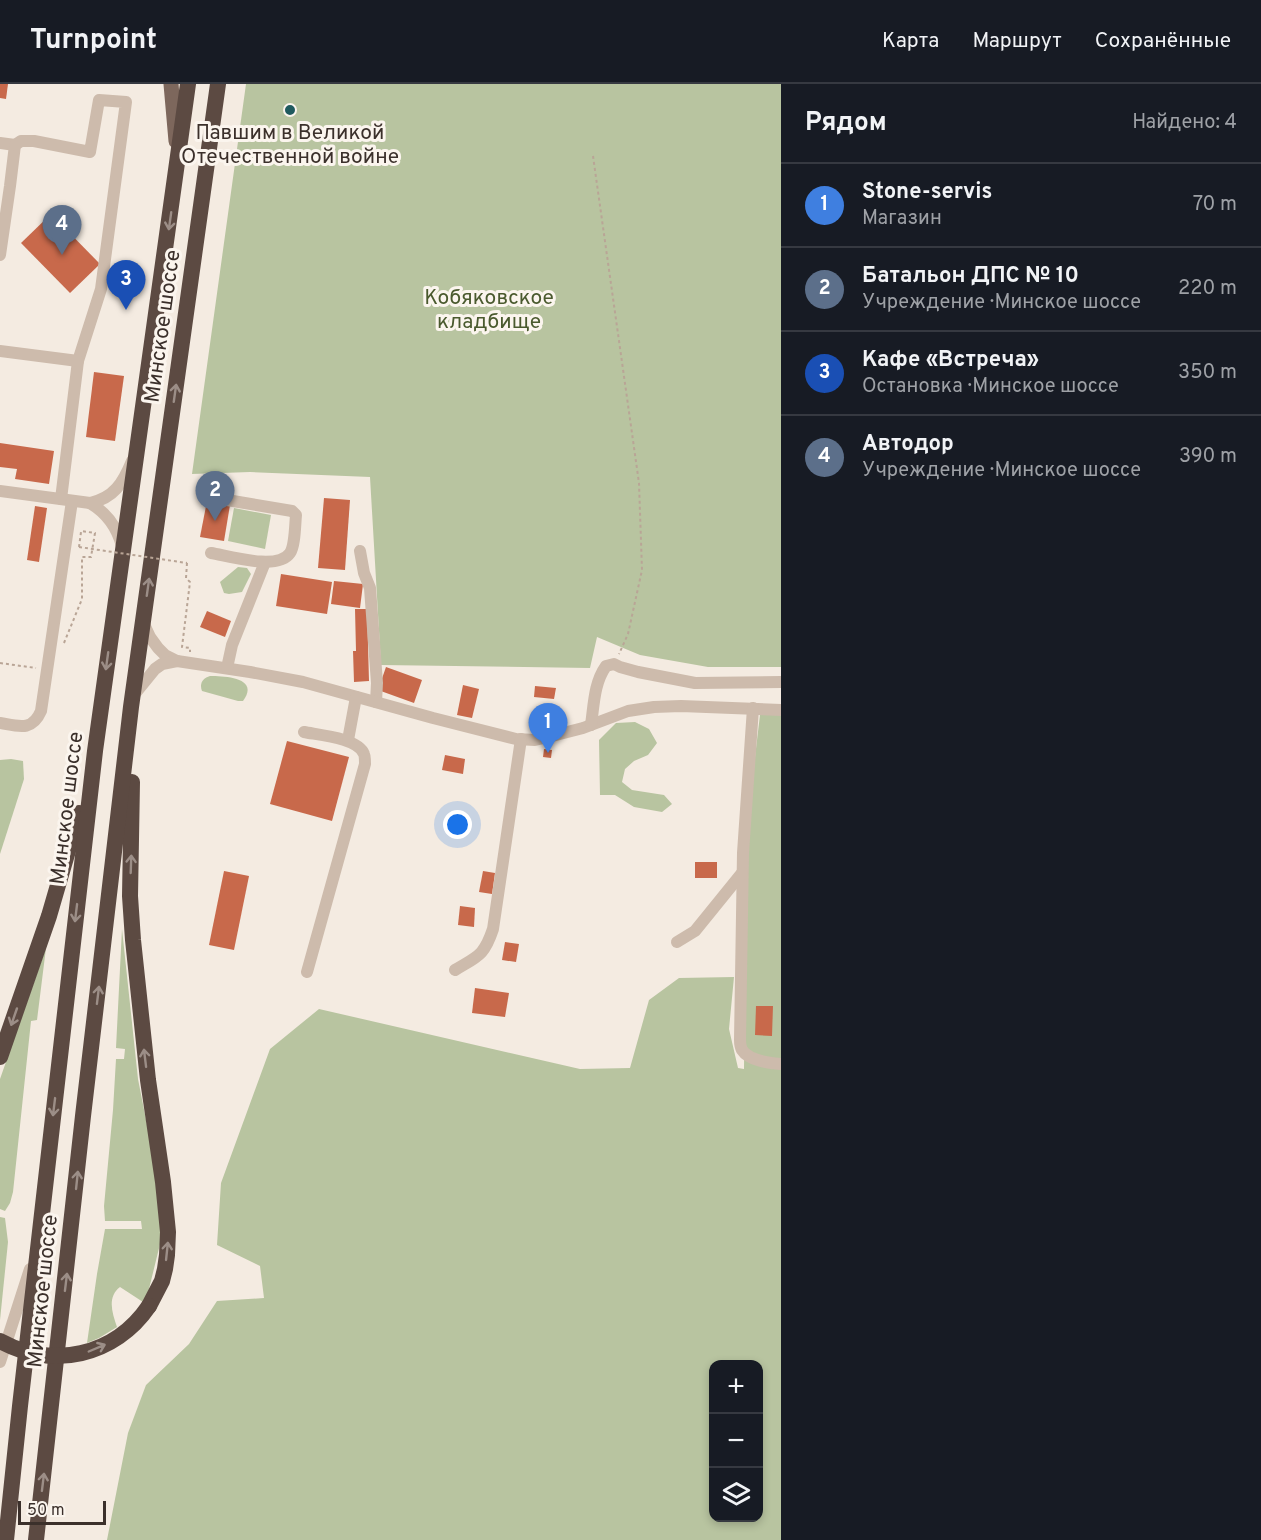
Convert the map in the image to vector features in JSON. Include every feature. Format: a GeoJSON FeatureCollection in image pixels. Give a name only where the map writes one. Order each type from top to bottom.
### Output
{"type":"FeatureCollection","features":[{"type":"Feature","properties":{"kind":"highway","name":"Минское шоссе"},"geometry":{"type":"LineString","coordinates":[[6,1540],[95,751],[188,84]]}},
{"type":"Feature","properties":{"kind":"highway","name":"Минское шоссе"},"geometry":{"type":"LineString","coordinates":[[36,1540],[132,702],[218,84]]}},
{"type":"Feature","properties":{"kind":"highway"},"geometry":{"type":"LineString","coordinates":[[0,1341],[15,1349],[60,1357],[82,1354],[98,1348],[121,1335],[139,1319],[156,1294],[165,1269],[168,1232],[164,1182],[148,1080],[130,897],[132,702]]}},
{"type":"Feature","properties":{"kind":"highway"},"geometry":{"type":"LineString","coordinates":[[0,1057],[49,916],[95,751]]}},
{"type":"Feature","properties":{"kind":"main road"},"geometry":{"type":"LineString","coordinates":[[171,84],[178,163]]}},
{"type":"Feature","properties":{"kind":"street"},"geometry":{"type":"LineString","coordinates":[[0,143],[15,145],[21,141],[34,141],[90,152],[99,100],[126,102],[101,289],[78,361],[67,500],[41,711],[38,718],[24,727],[0,723]]}},
{"type":"Feature","properties":{"kind":"street"},"geometry":{"type":"LineString","coordinates":[[0,255],[15,145]]}},
{"type":"Feature","properties":{"kind":"street"},"geometry":{"type":"LineString","coordinates":[[0,351],[78,361]]}},
{"type":"Feature","properties":{"kind":"street"},"geometry":{"type":"LineString","coordinates":[[0,491],[90,503],[103,499],[119,486],[131,464],[139,437]]}},
{"type":"Feature","properties":{"kind":"street"},"geometry":{"type":"LineString","coordinates":[[208,497],[292,511],[296,515],[291,552],[277,562],[211,553]]}},
{"type":"Feature","properties":{"kind":"street"},"geometry":{"type":"LineString","coordinates":[[90,503],[110,520],[123,549]]}},
{"type":"Feature","properties":{"kind":"street"},"geometry":{"type":"LineString","coordinates":[[360,551],[369,588],[377,683],[376,702]]}},
{"type":"Feature","properties":{"kind":"street"},"geometry":{"type":"LineString","coordinates":[[227,669],[232,645],[265,562]]}},
{"type":"Feature","properties":{"kind":"street"},"geometry":{"type":"LineString","coordinates":[[143,622],[158,648],[165,655],[177,661],[303,682],[505,737],[535,740],[591,725],[628,711],[654,707],[781,710]]}},
{"type":"Feature","properties":{"kind":"street"},"geometry":{"type":"LineString","coordinates":[[132,702],[155,669],[162,664],[177,661]]}},
{"type":"Feature","properties":{"kind":"street"},"geometry":{"type":"LineString","coordinates":[[591,725],[596,686],[606,666],[614,664],[638,672],[695,683],[781,682]]}},
{"type":"Feature","properties":{"kind":"street"},"geometry":{"type":"LineString","coordinates":[[348,740],[356,697]]}},
{"type":"Feature","properties":{"kind":"street"},"geometry":{"type":"LineString","coordinates":[[753,708],[742,873],[741,1049],[758,1060],[781,1064]]}},
{"type":"Feature","properties":{"kind":"street"},"geometry":{"type":"LineString","coordinates":[[304,732],[348,740],[365,754],[365,764],[307,972]]}},
{"type":"Feature","properties":{"kind":"street"},"geometry":{"type":"LineString","coordinates":[[455,970],[485,950],[493,929],[521,739]]}},
{"type":"Feature","properties":{"kind":"street"},"geometry":{"type":"LineString","coordinates":[[677,942],[695,931],[742,873]]}},
{"type":"Feature","properties":{"kind":"street"},"geometry":{"type":"LineString","coordinates":[[0,1362],[38,1245]]}},
{"type":"Feature","properties":{"kind":"path"},"geometry":{"type":"LineString","coordinates":[[592,156],[639,483],[642,570],[628,634],[614,664]]}},
{"type":"Feature","properties":{"kind":"path"},"geometry":{"type":"LineString","coordinates":[[61,650],[82,599],[82,557],[91,557],[95,533],[81,531],[79,547],[187,563],[186,578],[190,582],[182,647],[190,648],[189,656]]}},
{"type":"Feature","properties":{"kind":"path"},"geometry":{"type":"LineString","coordinates":[[0,663],[42,669]]}},
{"type":"Feature","properties":{"kind":"green space","name":"Кобяковское кладбище"},"geometry":{"type":"Polygon","coordinates":[[[246,84],[781,84],[781,667],[708,667],[640,655],[597,637],[590,668],[381,665],[370,477],[250,472],[192,474],[246,84]]]}},
{"type":"Feature","properties":{"kind":"green space"},"geometry":{"type":"Polygon","coordinates":[[[234,508],[271,515],[265,549],[228,541],[234,508]]]}},
{"type":"Feature","properties":{"kind":"green space"},"geometry":{"type":"Polygon","coordinates":[[[238,567],[247,568],[251,574],[242,592],[224,593],[220,582],[238,567]]]}},
{"type":"Feature","properties":{"kind":"green space"},"geometry":{"type":"Polygon","coordinates":[[[210,676],[232,678],[244,683],[247,693],[243,701],[202,691],[202,681],[210,676]]]}},
{"type":"Feature","properties":{"kind":"green space"},"geometry":{"type":"Polygon","coordinates":[[[760,715],[781,715],[781,1540],[107,1540],[128,1433],[146,1385],[189,1344],[217,1301],[264,1298],[260,1266],[217,1245],[221,1183],[270,1049],[319,1009],[580,1069],[630,1068],[649,1000],[679,978],[734,977],[729,1029],[738,1068],[744,1069],[746,882],[752,782],[760,715]]]}},
{"type":"Feature","properties":{"kind":"green space"},"geometry":{"type":"Polygon","coordinates":[[[635,722],[649,729],[657,743],[648,755],[634,761],[625,769],[622,782],[632,790],[664,795],[672,804],[662,812],[634,807],[615,795],[600,795],[599,740],[616,723],[635,722]]]}},
{"type":"Feature","properties":{"kind":"green space"},"geometry":{"type":"Polygon","coordinates":[[[0,760],[23,761],[24,779],[0,854],[0,760]]]}},
{"type":"Feature","properties":{"kind":"green space"},"geometry":{"type":"Polygon","coordinates":[[[122,929],[138,1079],[159,1204],[161,1240],[148,1293],[143,1302],[120,1287],[112,1300],[112,1311],[117,1327],[87,1343],[105,1229],[142,1229],[141,1221],[105,1221],[104,1206],[116,1059],[124,1059],[125,1049],[116,1048],[122,929]]]}},
{"type":"Feature","properties":{"kind":"green space"},"geometry":{"type":"Polygon","coordinates":[[[46,948],[37,1020],[31,1021],[13,1192],[5,1211],[0,1209],[0,1079],[46,948]]]}},
{"type":"Feature","properties":{"kind":"green space"},"geometry":{"type":"Polygon","coordinates":[[[0,1217],[5,1218],[8,1242],[0,1320],[0,1217]]]}},
{"type":"Feature","properties":{"kind":"building"},"geometry":{"type":"Polygon","coordinates":[[[0,84],[8,84],[6,99],[0,98],[0,84]]]}},
{"type":"Feature","properties":{"kind":"building"},"geometry":{"type":"Polygon","coordinates":[[[51,214],[100,264],[70,293],[21,243],[51,214]]]}},
{"type":"Feature","properties":{"kind":"building"},"geometry":{"type":"Polygon","coordinates":[[[94,372],[124,376],[115,441],[86,437],[94,372]]]}},
{"type":"Feature","properties":{"kind":"building"},"geometry":{"type":"Polygon","coordinates":[[[0,443],[54,451],[49,484],[15,479],[17,469],[0,467],[0,443]]]}},
{"type":"Feature","properties":{"kind":"building"},"geometry":{"type":"Polygon","coordinates":[[[324,498],[350,500],[345,570],[318,568],[324,498]]]}},
{"type":"Feature","properties":{"kind":"building"},"geometry":{"type":"Polygon","coordinates":[[[207,501],[230,505],[224,541],[200,537],[207,501]]]}},
{"type":"Feature","properties":{"kind":"building"},"geometry":{"type":"Polygon","coordinates":[[[35,506],[47,508],[39,562],[27,560],[35,506]]]}},
{"type":"Feature","properties":{"kind":"building"},"geometry":{"type":"Polygon","coordinates":[[[281,574],[332,582],[327,614],[276,606],[281,574]]]}},
{"type":"Feature","properties":{"kind":"building"},"geometry":{"type":"Polygon","coordinates":[[[334,581],[363,584],[360,608],[331,604],[334,581]]]}},
{"type":"Feature","properties":{"kind":"building"},"geometry":{"type":"Polygon","coordinates":[[[355,609],[367,609],[369,681],[354,682],[355,609]]]}},
{"type":"Feature","properties":{"kind":"building"},"geometry":{"type":"Polygon","coordinates":[[[207,611],[231,621],[225,637],[200,627],[207,611]]]}},
{"type":"Feature","properties":{"kind":"building"},"geometry":{"type":"Polygon","coordinates":[[[386,667],[422,680],[414,703],[378,690],[386,667]]]}},
{"type":"Feature","properties":{"kind":"building"},"geometry":{"type":"Polygon","coordinates":[[[463,685],[479,689],[472,718],[457,715],[463,685]]]}},
{"type":"Feature","properties":{"kind":"building"},"geometry":{"type":"Polygon","coordinates":[[[535,686],[556,688],[554,699],[534,697],[535,686]]]}},
{"type":"Feature","properties":{"kind":"building"},"geometry":{"type":"Polygon","coordinates":[[[287,741],[349,757],[332,821],[270,804],[287,741]]]}},
{"type":"Feature","properties":{"kind":"building"},"geometry":{"type":"Polygon","coordinates":[[[544,749],[552,750],[551,758],[543,757],[544,749]]]}},
{"type":"Feature","properties":{"kind":"building"},"geometry":{"type":"Polygon","coordinates":[[[445,755],[465,759],[463,774],[442,770],[445,755]]]}},
{"type":"Feature","properties":{"kind":"building"},"geometry":{"type":"Polygon","coordinates":[[[695,862],[717,862],[717,878],[695,878],[695,862]]]}},
{"type":"Feature","properties":{"kind":"building"},"geometry":{"type":"Polygon","coordinates":[[[224,871],[249,876],[234,950],[209,945],[224,871]]]}},
{"type":"Feature","properties":{"kind":"building"},"geometry":{"type":"Polygon","coordinates":[[[483,871],[495,873],[492,894],[479,892],[483,871]]]}},
{"type":"Feature","properties":{"kind":"building"},"geometry":{"type":"Polygon","coordinates":[[[460,906],[475,908],[474,927],[458,925],[460,906]]]}},
{"type":"Feature","properties":{"kind":"building"},"geometry":{"type":"Polygon","coordinates":[[[505,942],[519,944],[516,962],[502,960],[505,942]]]}},
{"type":"Feature","properties":{"kind":"building"},"geometry":{"type":"Polygon","coordinates":[[[475,988],[509,993],[505,1017],[472,1013],[475,988]]]}},
{"type":"Feature","properties":{"kind":"building"},"geometry":{"type":"Polygon","coordinates":[[[756,1006],[773,1006],[772,1036],[755,1035],[756,1006]]]}},
{"type":"Feature","properties":{"kind":"place","name":"Павшим в Великой Отечественной войне"},"geometry":{"type":"Point","coordinates":[290,110]}},
{"type":"Feature","properties":{"kind":"place","name":"Автодор"},"geometry":{"type":"Point","coordinates":[62,255]}},
{"type":"Feature","properties":{"kind":"place","name":"Кафе «Встреча»"},"geometry":{"type":"Point","coordinates":[126,310]}},
{"type":"Feature","properties":{"kind":"place","name":"Батальон ДПС № 10"},"geometry":{"type":"Point","coordinates":[215,521]}},
{"type":"Feature","properties":{"kind":"place","name":"Stone-servis"},"geometry":{"type":"Point","coordinates":[548,753]}}]}
